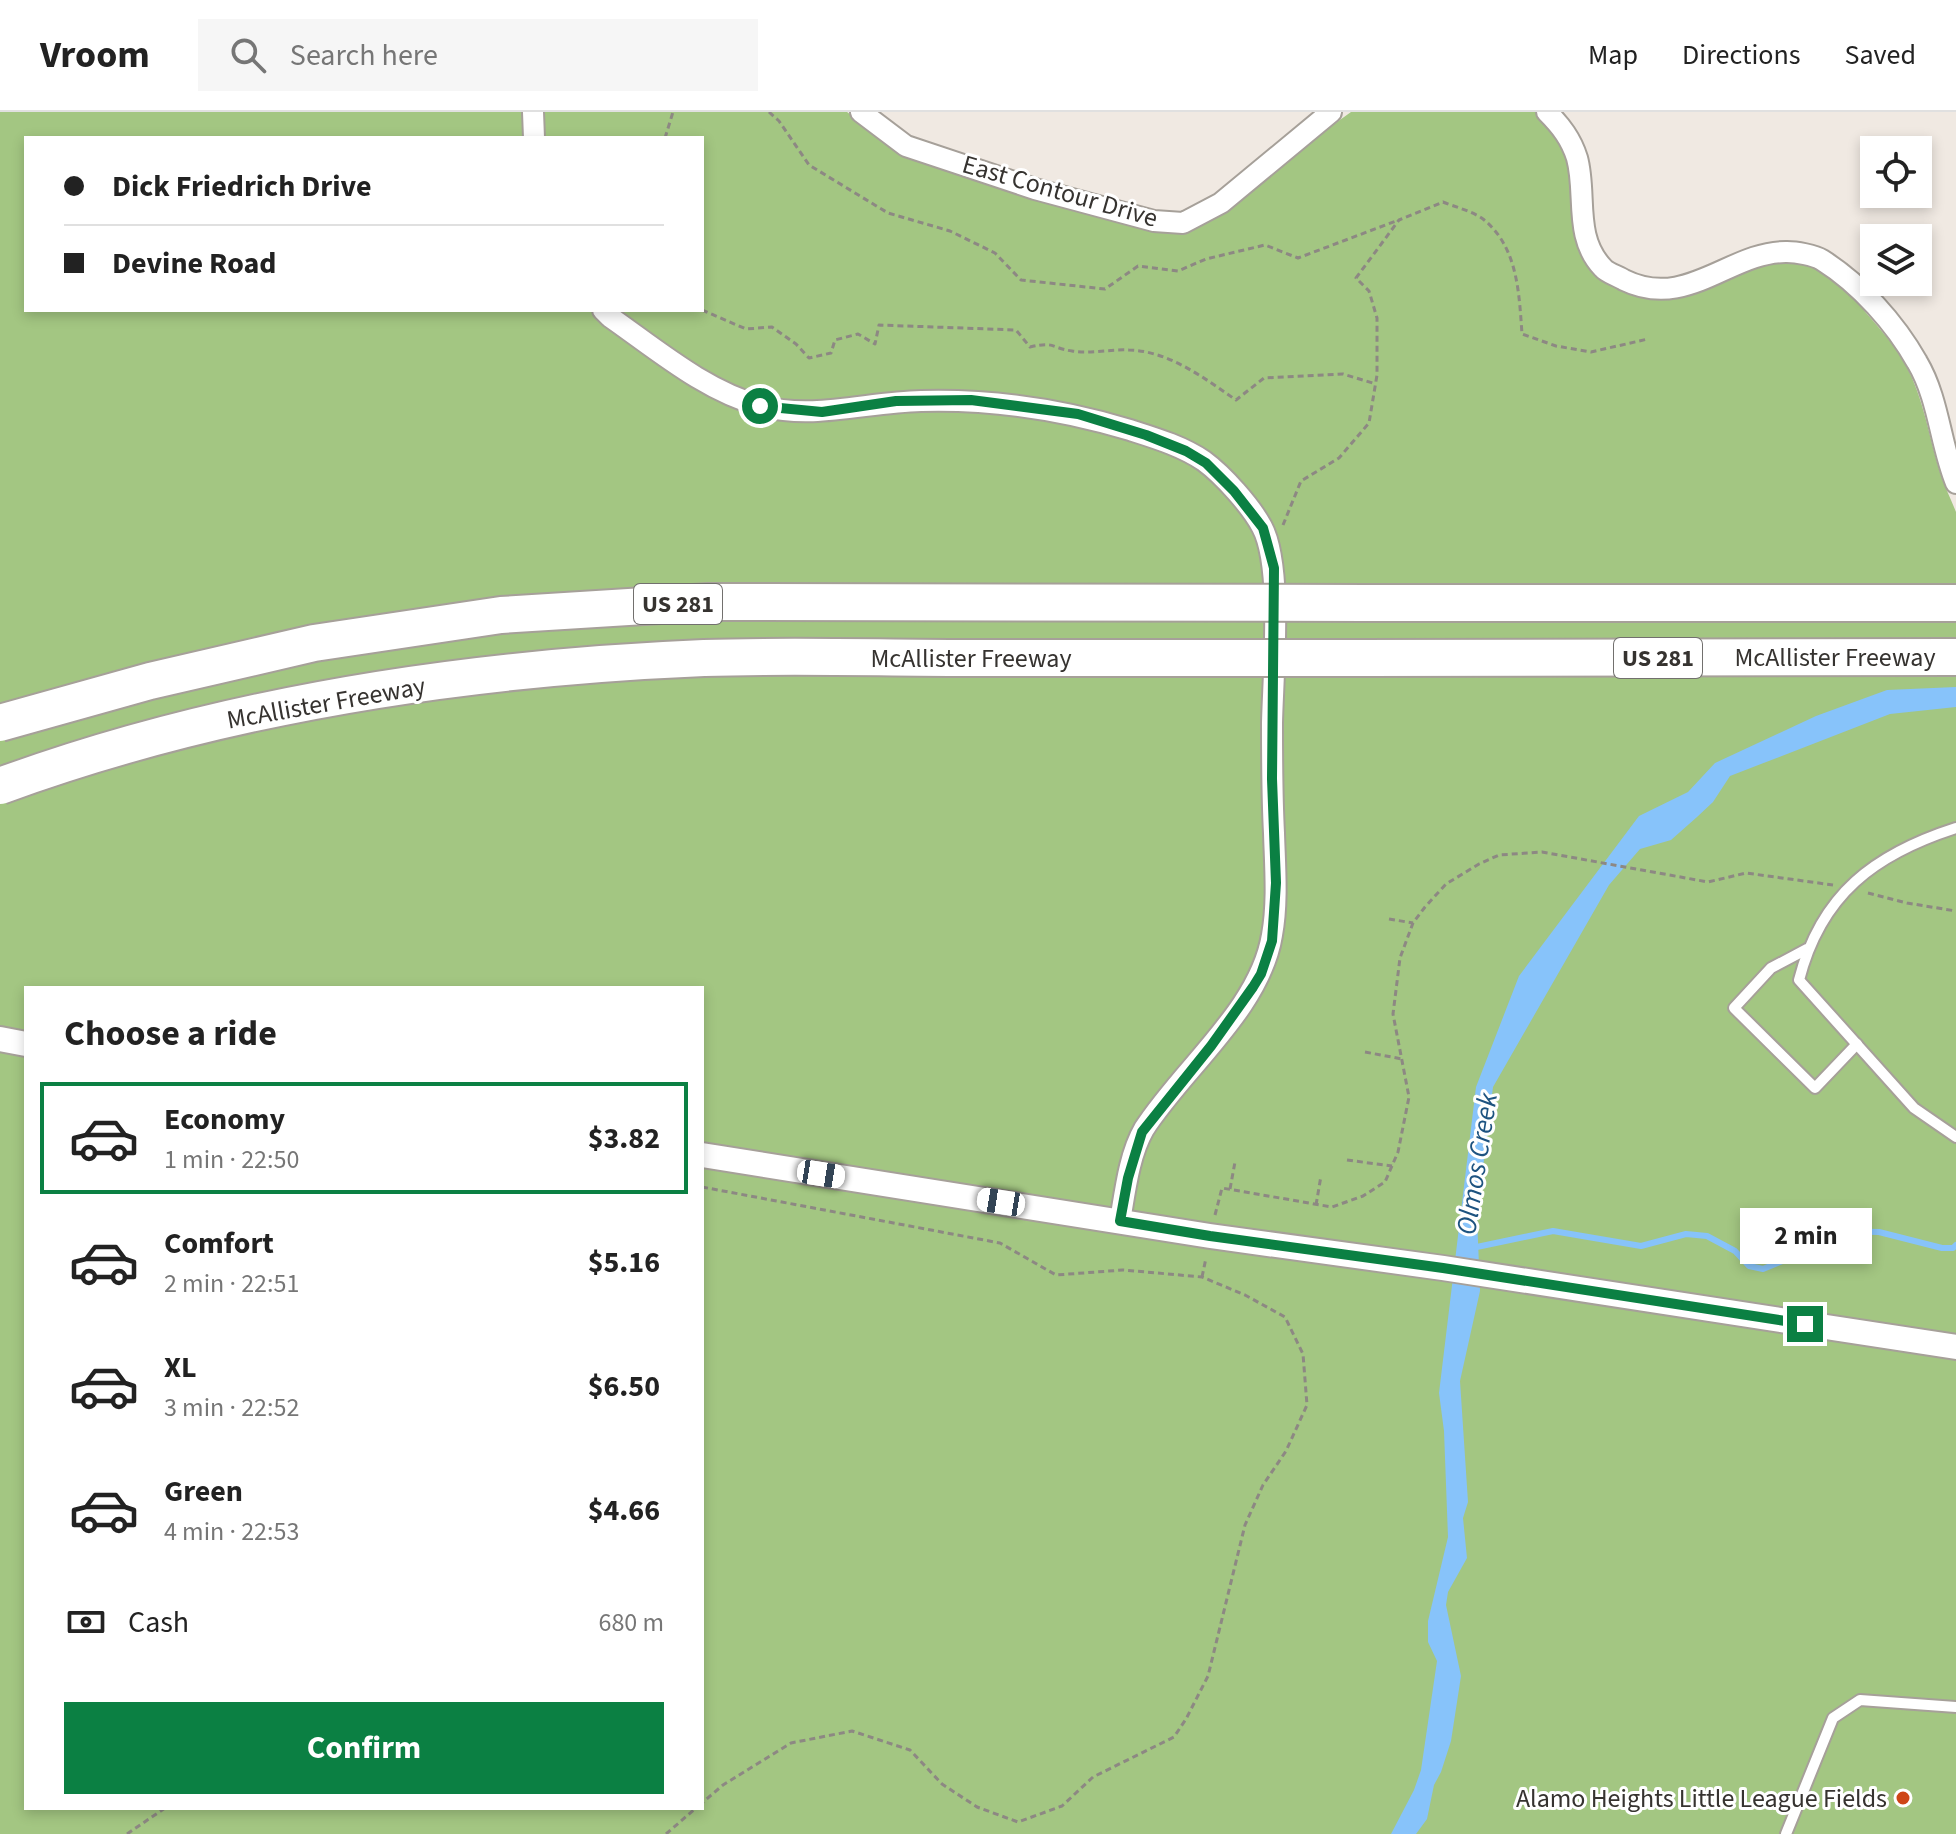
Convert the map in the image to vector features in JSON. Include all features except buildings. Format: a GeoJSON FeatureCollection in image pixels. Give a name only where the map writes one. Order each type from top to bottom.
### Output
{"type":"FeatureCollection","features":[{"type":"Feature","properties":{"kind":"highway","name":"McAllister Freeway"},"geometry":{"type":"LineString","coordinates":[[0,723],[150,681],[314,643],[501,615],[709,602],[1956,603]]}},
{"type":"Feature","properties":{"kind":"highway","name":"McAllister Freeway"},"geometry":{"type":"LineString","coordinates":[[0,786],[69,761],[261,711],[536,670],[705,658],[1956,657]]}},
{"type":"Feature","properties":{"kind":"street"},"geometry":{"type":"LineString","coordinates":[[533,112],[534,136]]}},
{"type":"Feature","properties":{"kind":"street","name":"East Contour Drive"},"geometry":{"type":"LineString","coordinates":[[861,112],[906,146],[1035,189],[1154,221],[1183,223],[1221,203],[1331,112]]}},
{"type":"Feature","properties":{"kind":"street"},"geometry":{"type":"LineString","coordinates":[[1547,112],[1565,130],[1577,159],[1582,223],[1587,241],[1603,269],[1631,283],[1664,289],[1719,274],[1749,259],[1786,252],[1820,258],[1852,284],[1893,325],[1919,364],[1938,416],[1956,483]]}},
{"type":"Feature","properties":{"kind":"street"},"geometry":{"type":"LineString","coordinates":[[605,312],[683,368],[726,393],[760,406],[822,412],[896,401],[971,400],[1078,414],[1146,435],[1186,451],[1206,463],[1234,491],[1263,528],[1274,568],[1272,779],[1276,883],[1272,941],[1261,974],[1253,987],[1211,1046],[1142,1132],[1128,1178],[1120,1221]]}},
{"type":"Feature","properties":{"kind":"street"},"geometry":{"type":"LineString","coordinates":[[0,1039],[24,1044]]}},
{"type":"Feature","properties":{"kind":"street"},"geometry":{"type":"LineString","coordinates":[[704,1155],[1210,1236],[1504,1277],[1956,1347]]}},
{"type":"Feature","properties":{"kind":"lane"},"geometry":{"type":"LineString","coordinates":[[1956,828],[1922,840],[1862,874],[1834,902],[1807,949],[1799,980],[1914,1108],[1956,1137]]}},
{"type":"Feature","properties":{"kind":"lane"},"geometry":{"type":"LineString","coordinates":[[1807,949],[1771,968],[1734,1008],[1815,1088],[1857,1044]]}},
{"type":"Feature","properties":{"kind":"lane"},"geometry":{"type":"LineString","coordinates":[[1786,1834],[1833,1718],[1860,1700],[1956,1707]]}},
{"type":"Feature","properties":{"kind":"path"},"geometry":{"type":"LineString","coordinates":[[666,136],[673,112]]}},
{"type":"Feature","properties":{"kind":"path"},"geometry":{"type":"LineString","coordinates":[[769,112],[779,121],[809,165],[888,213],[950,231],[995,253],[1021,280],[1105,289],[1138,266],[1178,271],[1206,259],[1265,245],[1298,258],[1443,202],[1481,218],[1501,238],[1517,273],[1522,334],[1556,346],[1591,352],[1648,339]]}},
{"type":"Feature","properties":{"kind":"path"},"geometry":{"type":"LineString","coordinates":[[1274,568],[1284,520],[1301,481],[1339,458],[1369,423],[1376,384],[1377,318],[1369,291],[1356,278],[1399,220]]}},
{"type":"Feature","properties":{"kind":"path"},"geometry":{"type":"LineString","coordinates":[[704,311],[746,329],[772,327],[809,358],[831,353],[835,340],[858,334],[875,344],[879,325],[989,327],[1016,330],[1030,347],[1049,343],[1072,351],[1132,350],[1154,353],[1183,366],[1236,400],[1264,378],[1343,374],[1376,384]]}},
{"type":"Feature","properties":{"kind":"path"},"geometry":{"type":"LineString","coordinates":[[1210,1236],[1222,1188],[1332,1207],[1363,1196],[1385,1182],[1398,1152],[1409,1097],[1393,1014],[1400,958],[1413,923],[1446,884],[1499,855],[1542,852],[1708,882],[1746,873],[1813,881],[1956,911]]}},
{"type":"Feature","properties":{"kind":"path"},"geometry":{"type":"LineString","coordinates":[[1389,919],[1413,923]]}},
{"type":"Feature","properties":{"kind":"path"},"geometry":{"type":"LineString","coordinates":[[1365,1052],[1402,1059]]}},
{"type":"Feature","properties":{"kind":"path"},"geometry":{"type":"LineString","coordinates":[[1347,1160],[1392,1166]]}},
{"type":"Feature","properties":{"kind":"path"},"geometry":{"type":"LineString","coordinates":[[1230,1189],[1235,1162]]}},
{"type":"Feature","properties":{"kind":"path"},"geometry":{"type":"LineString","coordinates":[[1316,1205],[1321,1176]]}},
{"type":"Feature","properties":{"kind":"path"},"geometry":{"type":"LineString","coordinates":[[704,1187],[1000,1243],[1056,1275],[1123,1270],[1202,1277],[1245,1295],[1285,1317],[1303,1354],[1307,1405],[1286,1451],[1263,1485],[1245,1525],[1208,1676],[1174,1737],[1093,1777],[1062,1806],[1018,1822],[977,1807],[942,1784],[910,1750],[852,1731],[791,1743],[723,1785],[704,1801]]}},
{"type":"Feature","properties":{"kind":"path"},"geometry":{"type":"LineString","coordinates":[[127,1834],[162,1810]]}},
{"type":"Feature","properties":{"kind":"path"},"geometry":{"type":"LineString","coordinates":[[666,1834],[694,1810]]}},
{"type":"Feature","properties":{"kind":"green space"},"geometry":{"type":"Polygon","coordinates":[[[0,112],[847,112],[899,149],[984,184],[1073,211],[1155,230],[1193,230],[1230,206],[1351,112],[1540,112],[1559,133],[1571,166],[1599,278],[1627,294],[1655,299],[1679,297],[1770,264],[1792,261],[1813,265],[1840,284],[1888,339],[1908,370],[1956,512],[1956,1834],[0,1834],[0,112]]]}},
{"type":"Feature","properties":{"kind":"water","name":"Olmos Creek"},"geometry":{"type":"Polygon","coordinates":[[[1956,687],[1956,707],[1890,714],[1730,776],[1713,802],[1671,840],[1640,849],[1609,885],[1493,1087],[1477,1216],[1480,1291],[1460,1381],[1468,1502],[1463,1518],[1467,1558],[1448,1592],[1446,1605],[1461,1676],[1451,1741],[1434,1785],[1427,1819],[1416,1834],[1391,1834],[1421,1770],[1437,1661],[1428,1642],[1428,1621],[1448,1537],[1444,1431],[1439,1393],[1476,1087],[1519,976],[1639,816],[1688,792],[1715,763],[1816,716],[1887,690],[1956,687]]]}},
{"type":"Feature","properties":{"kind":"waterway","name":"Olmos Creek"},"geometry":{"type":"LineString","coordinates":[[1472,1248],[1553,1231],[1641,1246],[1686,1234],[1707,1236],[1735,1251],[1749,1266],[1763,1269],[1785,1260],[1829,1231],[1879,1232],[1942,1248],[1956,1245]]}},
{"type":"Feature","properties":{"kind":"place","name":"Alamo Heights Little League Fields"},"geometry":{"type":"Point","coordinates":[1903,1798]}},
{"type":"Feature","properties":{"kind":"route"},"geometry":{"type":"LineString","coordinates":[[760,406],[822,412],[896,401],[971,400],[1078,414],[1146,435],[1186,451],[1206,463],[1234,491],[1263,528],[1274,568],[1272,779],[1276,883],[1272,941],[1261,974],[1253,987],[1211,1046],[1142,1132],[1128,1178],[1120,1221],[1805,1324]]}}]}
